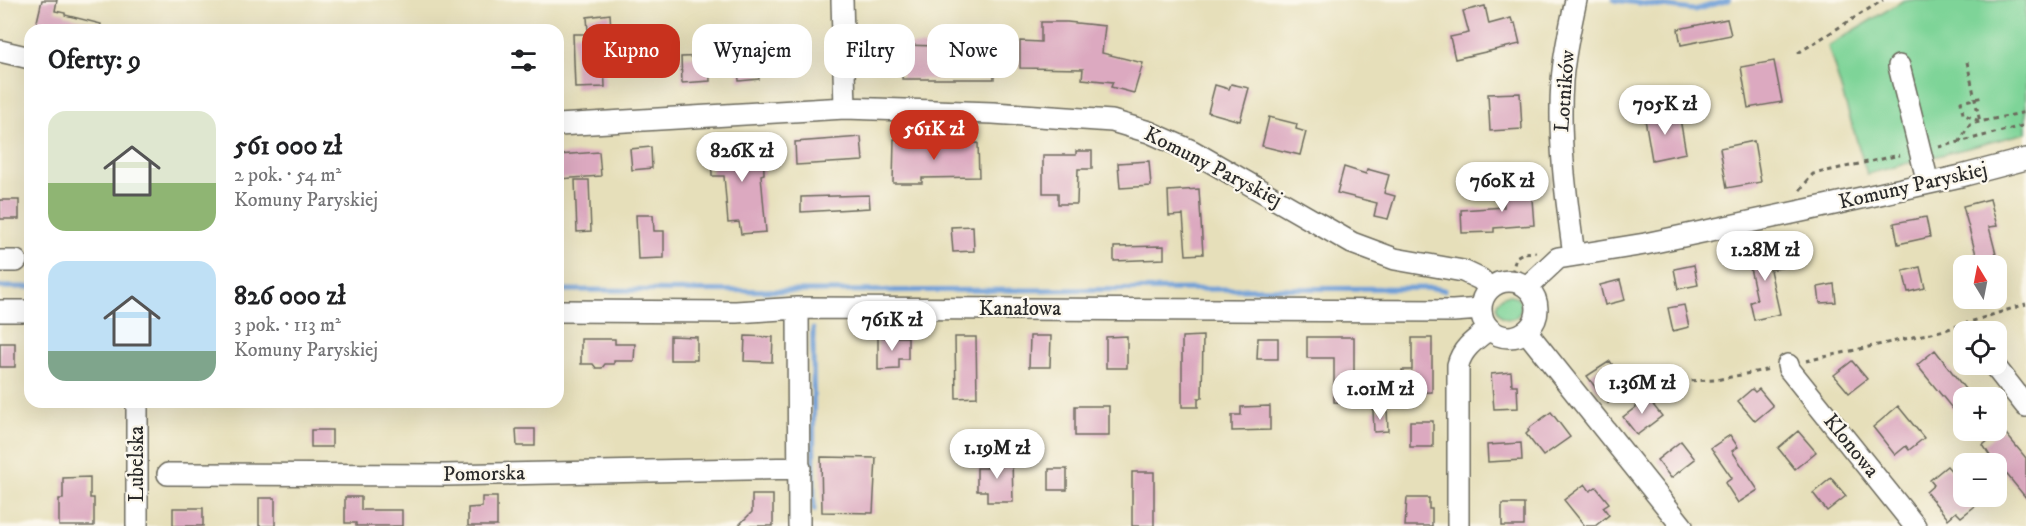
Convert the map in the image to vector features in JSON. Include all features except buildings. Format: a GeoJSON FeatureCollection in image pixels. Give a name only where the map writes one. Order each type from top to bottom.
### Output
{"type":"FeatureCollection","features":[{"type":"Feature","properties":{"kind":"street"},"geometry":{"type":"LineString","coordinates":[[843,0],[845,108]]}},
{"type":"Feature","properties":{"kind":"street","name":"Lotników"},"geometry":{"type":"LineString","coordinates":[[1574,255],[1564,177],[1561,122],[1563,70],[1576,0]]}},
{"type":"Feature","properties":{"kind":"street"},"geometry":{"type":"LineString","coordinates":[[0,51],[24,57]]}},
{"type":"Feature","properties":{"kind":"street"},"geometry":{"type":"LineString","coordinates":[[1899,66],[1928,183]]}},
{"type":"Feature","properties":{"kind":"street","name":"Komuny Paryskiej"},"geometry":{"type":"LineString","coordinates":[[564,125],[845,108],[1096,118],[1129,125],[1168,140],[1210,161],[1352,243],[1395,259],[1463,272],[1480,279],[1487,286]]}},
{"type":"Feature","properties":{"kind":"street","name":"Komuny Paryskiej"},"geometry":{"type":"LineString","coordinates":[[1524,280],[1554,260],[1574,255],[1645,244],[1928,183],[2026,159]]}},
{"type":"Feature","properties":{"kind":"street"},"geometry":{"type":"LineString","coordinates":[[1458,526],[1458,365],[1482,320],[1487,286],[1508,280],[1521,283],[1524,280],[1538,308],[1529,334]]}},
{"type":"Feature","properties":{"kind":"street"},"geometry":{"type":"LineString","coordinates":[[798,308],[799,526]]}},
{"type":"Feature","properties":{"kind":"street","name":"Kanałowa"},"geometry":{"type":"LineString","coordinates":[[564,311],[736,312],[798,308],[1482,320]]}},
{"type":"Feature","properties":{"kind":"street"},"geometry":{"type":"LineString","coordinates":[[0,311],[24,311]]}},
{"type":"Feature","properties":{"kind":"street"},"geometry":{"type":"LineString","coordinates":[[1482,320],[1504,336],[1529,334]]}},
{"type":"Feature","properties":{"kind":"street"},"geometry":{"type":"LineString","coordinates":[[1529,334],[1682,526]]}},
{"type":"Feature","properties":{"kind":"street","name":"Klonowa"},"geometry":{"type":"LineString","coordinates":[[1788,365],[1915,526]]}},
{"type":"Feature","properties":{"kind":"street"},"geometry":{"type":"LineString","coordinates":[[2002,375],[2026,406]]}},
{"type":"Feature","properties":{"kind":"street","name":"Lubelska"},"geometry":{"type":"LineString","coordinates":[[137,408],[137,526]]}},
{"type":"Feature","properties":{"kind":"street","name":"Pomorska"},"geometry":{"type":"LineString","coordinates":[[168,474],[445,475],[800,468]]}},
{"type":"Feature","properties":{"kind":"path"},"geometry":{"type":"LineString","coordinates":[[1798,53],[1883,0]]}},
{"type":"Feature","properties":{"kind":"path"},"geometry":{"type":"LineString","coordinates":[[1967,62],[1980,122]]}},
{"type":"Feature","properties":{"kind":"path"},"geometry":{"type":"LineString","coordinates":[[1980,122],[1963,114],[1961,102],[1983,97]]}},
{"type":"Feature","properties":{"kind":"path"},"geometry":{"type":"LineString","coordinates":[[1959,142],[1970,124],[2026,112]]}},
{"type":"Feature","properties":{"kind":"path"},"geometry":{"type":"LineString","coordinates":[[1930,149],[2026,125]]}},
{"type":"Feature","properties":{"kind":"path"},"geometry":{"type":"LineString","coordinates":[[1794,195],[1813,174],[1907,153]]}},
{"type":"Feature","properties":{"kind":"path"},"geometry":{"type":"LineString","coordinates":[[1524,280],[1494,276],[1487,286],[1478,292],[1482,320],[1496,342],[1516,343],[1540,326],[1544,308],[1542,293],[1524,280],[1514,261],[1519,255],[1539,252]]}},
{"type":"Feature","properties":{"kind":"path"},"geometry":{"type":"LineString","coordinates":[[1973,321],[2026,304]]}},
{"type":"Feature","properties":{"kind":"path"},"geometry":{"type":"LineString","coordinates":[[1606,404],[1630,388],[1649,382],[1716,380],[1953,328]]}},
{"type":"Feature","properties":{"kind":"green space"},"geometry":{"type":"Polygon","coordinates":[[[1904,0],[2026,0],[2026,133],[1867,174],[1828,46],[1904,0]]]}},
{"type":"Feature","properties":{"kind":"green space"},"geometry":{"type":"Polygon","coordinates":[[[1509,295],[1514,296],[1520,302],[1520,312],[1514,318],[1509,319],[1504,318],[1498,312],[1497,307],[1498,302],[1504,296],[1509,295]]]}},
{"type":"Feature","properties":{"kind":"waterway"},"geometry":{"type":"LineString","coordinates":[[1614,0],[1694,10],[1729,0]]}},
{"type":"Feature","properties":{"kind":"waterway"},"geometry":{"type":"LineString","coordinates":[[0,287],[24,287]]}},
{"type":"Feature","properties":{"kind":"waterway"},"geometry":{"type":"LineString","coordinates":[[564,290],[1433,288],[1444,290]]}},
{"type":"Feature","properties":{"kind":"waterway"},"geometry":{"type":"LineString","coordinates":[[813,329],[814,510]]}}]}
